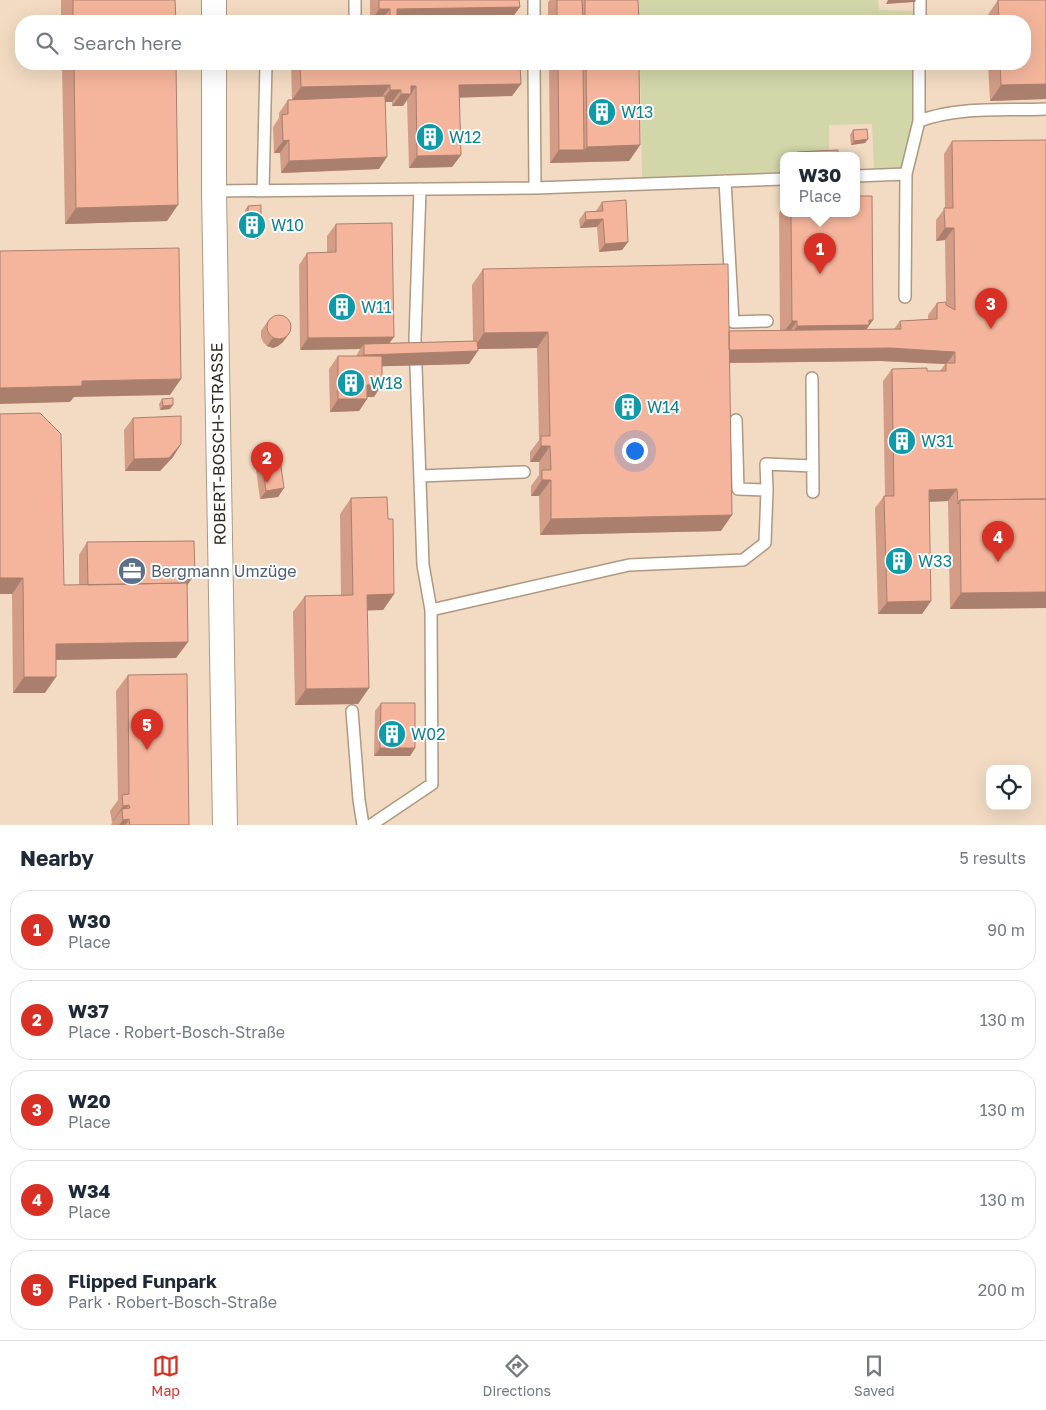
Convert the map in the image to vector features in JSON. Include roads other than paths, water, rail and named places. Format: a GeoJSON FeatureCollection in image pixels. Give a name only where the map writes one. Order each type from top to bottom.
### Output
{"type":"FeatureCollection","features":[{"type":"Feature","properties":{"kind":"street"},"geometry":{"type":"LineString","coordinates":[[214,0],[214,15]]}},
{"type":"Feature","properties":{"kind":"street","name":"ROBERT-BOSCH-STRASSE"},"geometry":{"type":"LineString","coordinates":[[214,70],[214,191],[225,825]]}},
{"type":"Feature","properties":{"kind":"lane"},"geometry":{"type":"LineString","coordinates":[[355,0],[355,15]]}},
{"type":"Feature","properties":{"kind":"lane"},"geometry":{"type":"LineString","coordinates":[[534,0],[534,15]]}},
{"type":"Feature","properties":{"kind":"lane"},"geometry":{"type":"LineString","coordinates":[[920,0],[920,15]]}},
{"type":"Feature","properties":{"kind":"lane"},"geometry":{"type":"LineString","coordinates":[[263,191],[266,70]]}},
{"type":"Feature","properties":{"kind":"lane"},"geometry":{"type":"LineString","coordinates":[[534,70],[535,188]]}},
{"type":"Feature","properties":{"kind":"lane"},"geometry":{"type":"LineString","coordinates":[[906,297],[906,174],[919,121],[919,70]]}},
{"type":"Feature","properties":{"kind":"lane"},"geometry":{"type":"LineString","coordinates":[[919,121],[936,115],[976,111],[1046,109]]}},
{"type":"Feature","properties":{"kind":"lane"},"geometry":{"type":"LineString","coordinates":[[860,176],[906,174]]}},
{"type":"Feature","properties":{"kind":"lane"},"geometry":{"type":"LineString","coordinates":[[214,191],[535,188],[780,179]]}},
{"type":"Feature","properties":{"kind":"lane"},"geometry":{"type":"LineString","coordinates":[[725,181],[732,322],[767,321]]}},
{"type":"Feature","properties":{"kind":"lane"},"geometry":{"type":"LineString","coordinates":[[371,825],[432,784],[431,610],[423,565],[415,339],[420,189]]}},
{"type":"Feature","properties":{"kind":"lane"},"geometry":{"type":"LineString","coordinates":[[812,378],[813,492]]}},
{"type":"Feature","properties":{"kind":"lane"},"geometry":{"type":"LineString","coordinates":[[736,420],[738,488],[767,490]]}},
{"type":"Feature","properties":{"kind":"lane"},"geometry":{"type":"LineString","coordinates":[[431,610],[629,565],[743,560],[764,543],[767,490],[766,464],[813,466]]}},
{"type":"Feature","properties":{"kind":"lane"},"geometry":{"type":"LineString","coordinates":[[420,476],[524,472]]}},
{"type":"Feature","properties":{"kind":"lane"},"geometry":{"type":"LineString","coordinates":[[352,711],[363,825]]}},
{"type":"Feature","properties":{"kind":"place","name":"W13"},"geometry":{"type":"Point","coordinates":[602,112]}},
{"type":"Feature","properties":{"kind":"place","name":"W12"},"geometry":{"type":"Point","coordinates":[430,137]}},
{"type":"Feature","properties":{"kind":"place","name":"W10"},"geometry":{"type":"Point","coordinates":[252,225]}},
{"type":"Feature","properties":{"kind":"place","name":"W30"},"geometry":{"type":"Point","coordinates":[820,274]}},
{"type":"Feature","properties":{"kind":"place","name":"W11"},"geometry":{"type":"Point","coordinates":[342,307]}},
{"type":"Feature","properties":{"kind":"place","name":"W20"},"geometry":{"type":"Point","coordinates":[991,329]}},
{"type":"Feature","properties":{"kind":"place","name":"W18"},"geometry":{"type":"Point","coordinates":[351,383]}},
{"type":"Feature","properties":{"kind":"place","name":"W14"},"geometry":{"type":"Point","coordinates":[628,407]}},
{"type":"Feature","properties":{"kind":"place","name":"W31"},"geometry":{"type":"Point","coordinates":[902,441]}},
{"type":"Feature","properties":{"kind":"place","name":"W37"},"geometry":{"type":"Point","coordinates":[267,483]}},
{"type":"Feature","properties":{"kind":"place","name":"W33"},"geometry":{"type":"Point","coordinates":[899,561]}},
{"type":"Feature","properties":{"kind":"place","name":"W34"},"geometry":{"type":"Point","coordinates":[998,562]}},
{"type":"Feature","properties":{"kind":"place","name":"Bergmann Umzüge"},"geometry":{"type":"Point","coordinates":[132,571]}},
{"type":"Feature","properties":{"kind":"place","name":"W02"},"geometry":{"type":"Point","coordinates":[392,734]}},
{"type":"Feature","properties":{"kind":"place","name":"Flipped Funpark"},"geometry":{"type":"Point","coordinates":[147,750]}}]}
